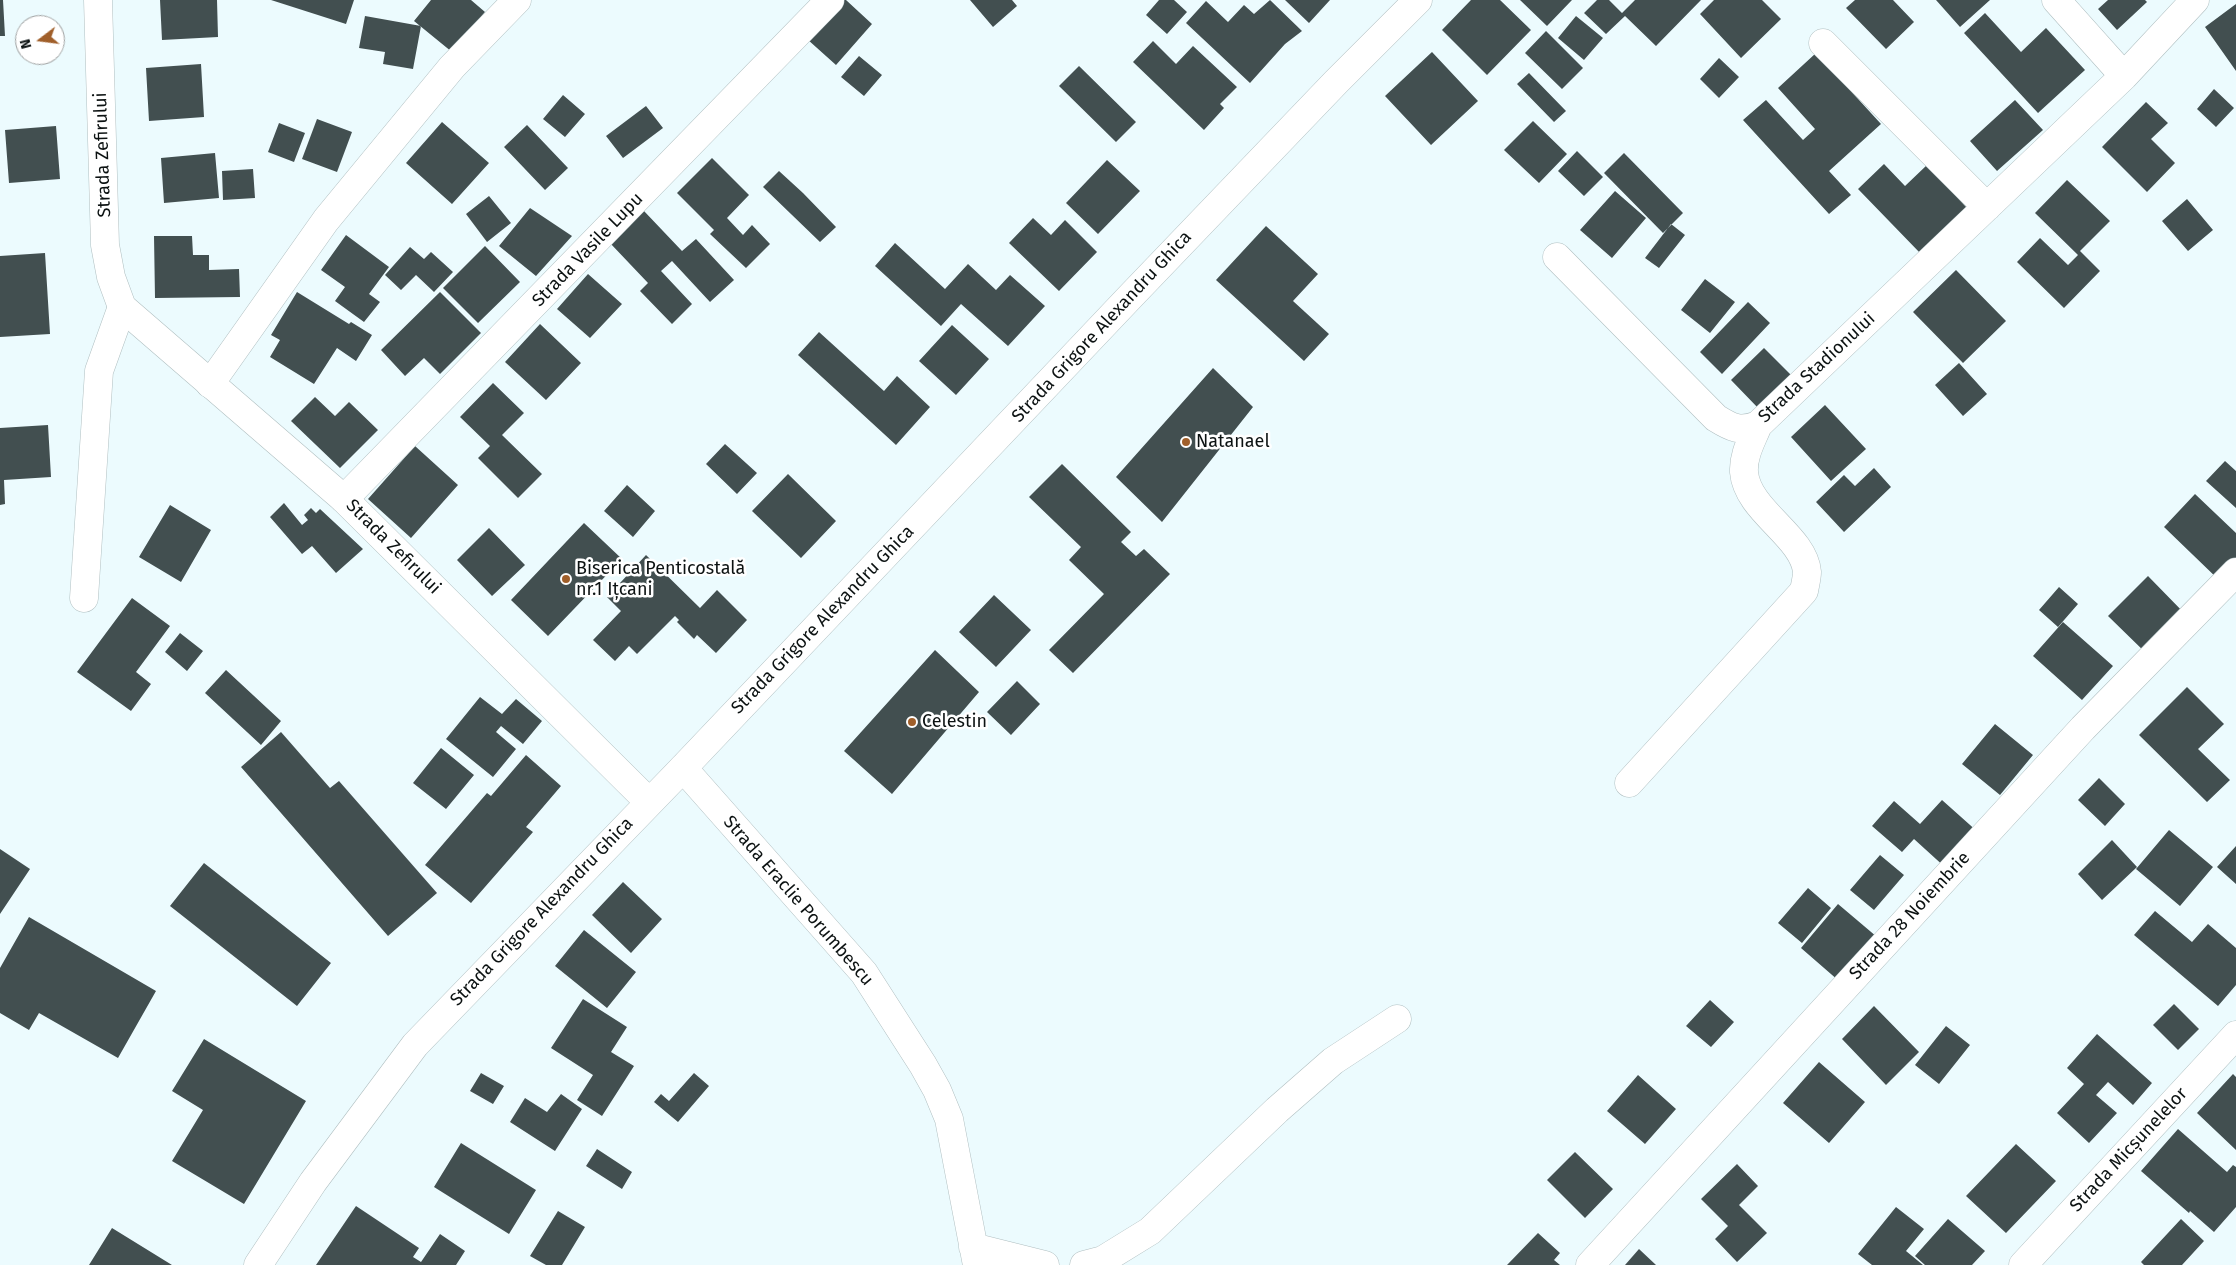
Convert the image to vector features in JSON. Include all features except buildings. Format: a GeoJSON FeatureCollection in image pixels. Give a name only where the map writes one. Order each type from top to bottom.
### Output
{"type":"FeatureCollection","features":[{"type":"Feature","properties":{"kind":"street","name":"Strada Zefirului"},"geometry":{"type":"LineString","coordinates":[[98,0],[105,244],[111,277],[122,306],[344,499],[649,802]]}},
{"type":"Feature","properties":{"kind":"street"},"geometry":{"type":"LineString","coordinates":[[210,384],[326,220],[452,67],[517,0]]}},
{"type":"Feature","properties":{"kind":"street","name":"Strada Vasile Lupu"},"geometry":{"type":"LineString","coordinates":[[344,499],[830,0]]}},
{"type":"Feature","properties":{"kind":"street","name":"Strada Grigore Alexandru Ghica"},"geometry":{"type":"LineString","coordinates":[[258,1265],[312,1182],[415,1045],[682,768],[1336,82],[1418,0]]}},
{"type":"Feature","properties":{"kind":"street"},"geometry":{"type":"LineString","coordinates":[[2056,0],[2124,76]]}},
{"type":"Feature","properties":{"kind":"street","name":"Strada Stadionului"},"geometry":{"type":"LineString","coordinates":[[1557,257],[1716,418],[1731,427],[1747,430],[1758,425],[2124,76],[2195,0]]}},
{"type":"Feature","properties":{"kind":"street"},"geometry":{"type":"LineString","coordinates":[[1823,43],[1987,207]]}},
{"type":"Feature","properties":{"kind":"street"},"geometry":{"type":"LineString","coordinates":[[84,598],[100,371],[122,306]]}},
{"type":"Feature","properties":{"kind":"street"},"geometry":{"type":"LineString","coordinates":[[1629,783],[1804,591],[1807,571],[1802,554],[1751,494],[1744,473],[1746,454],[1758,425]]}},
{"type":"Feature","properties":{"kind":"street","name":"Strada 28 Noiembrie"},"geometry":{"type":"LineString","coordinates":[[1590,1265],[2084,728],[2236,572]]}},
{"type":"Feature","properties":{"kind":"street","name":"Strada Eraclie Porumbescu"},"geometry":{"type":"LineString","coordinates":[[682,768],[864,973],[924,1066],[937,1090],[949,1119],[975,1256]]}},
{"type":"Feature","properties":{"kind":"street"},"geometry":{"type":"LineString","coordinates":[[1084,1265],[1103,1260],[1150,1230],[1277,1110],[1333,1061],[1397,1019]]}},
{"type":"Feature","properties":{"kind":"street","name":"Strada Micșunelelor"},"geometry":{"type":"LineString","coordinates":[[2023,1265],[2236,1035]]}},
{"type":"Feature","properties":{"kind":"street"},"geometry":{"type":"LineString","coordinates":[[975,1256],[1045,1265]]}},
{"type":"Feature","properties":{"kind":"place","name":"Natanael"},"geometry":{"type":"Point","coordinates":[1186,442]}},
{"type":"Feature","properties":{"kind":"place","name":"Biserica Penticostală nr.1 Ițcani"},"geometry":{"type":"Point","coordinates":[566,579]}},
{"type":"Feature","properties":{"kind":"place","name":"Celestin"},"geometry":{"type":"Point","coordinates":[912,722]}}]}
